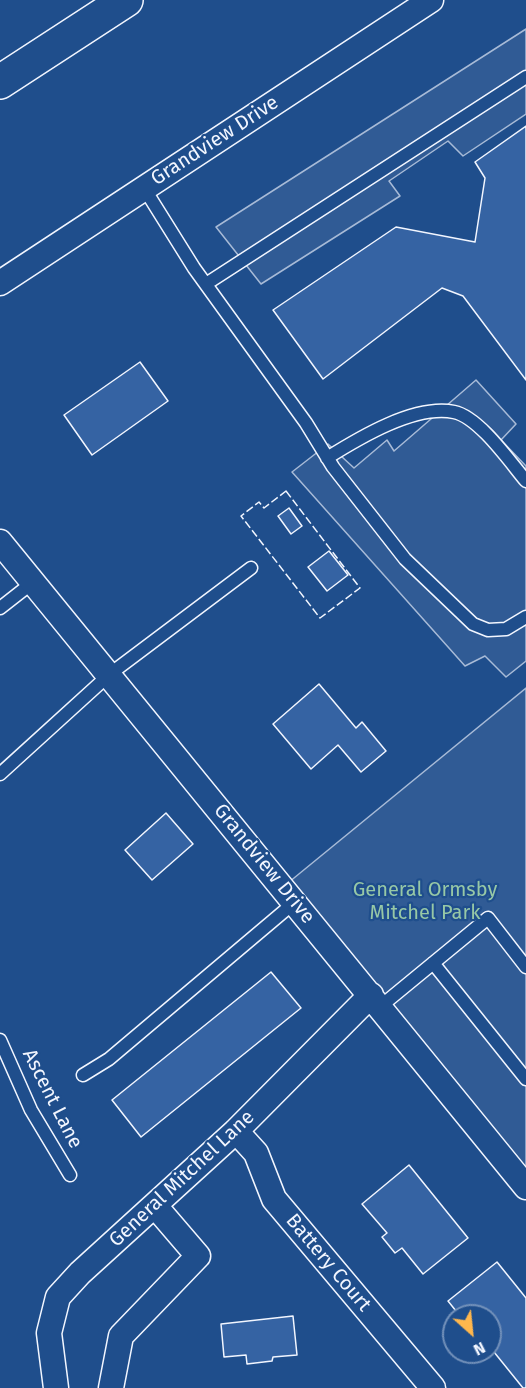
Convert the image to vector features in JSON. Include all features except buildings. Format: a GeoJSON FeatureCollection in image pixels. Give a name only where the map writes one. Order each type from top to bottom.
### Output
{"type":"FeatureCollection","features":[{"type":"Feature","properties":{"kind":"highway"},"geometry":{"type":"LineString","coordinates":[[0,82],[126,0]]}},
{"type":"Feature","properties":{"kind":"street","name":"Grandview Drive"},"geometry":{"type":"LineString","coordinates":[[0,284],[431,0]]}},
{"type":"Feature","properties":{"kind":"street","name":"Grandview Drive"},"geometry":{"type":"LineString","coordinates":[[0,542],[110,674],[526,1187]]}},
{"type":"Feature","properties":{"kind":"street","name":"General Mitchel Lane"},"geometry":{"type":"LineString","coordinates":[[56,1388],[49,1333],[58,1297],[80,1273],[156,1207],[376,1001]]}},
{"type":"Feature","properties":{"kind":"street","name":"Battery Court"},"geometry":{"type":"LineString","coordinates":[[236,1131],[256,1153],[274,1199],[433,1388]]}},
{"type":"Feature","properties":{"kind":"street"},"geometry":{"type":"LineString","coordinates":[[111,1388],[121,1336],[198,1256],[156,1207]]}},
{"type":"Feature","properties":{"kind":"lane"},"geometry":{"type":"LineString","coordinates":[[206,284],[526,77]]}},
{"type":"Feature","properties":{"kind":"lane"},"geometry":{"type":"LineString","coordinates":[[144,188],[206,284],[306,423],[327,458],[405,559],[473,624],[488,630],[506,629],[526,617]]}},
{"type":"Feature","properties":{"kind":"lane"},"geometry":{"type":"LineString","coordinates":[[327,458],[361,436],[419,413],[455,412],[480,428],[526,481]]}},
{"type":"Feature","properties":{"kind":"lane"},"geometry":{"type":"LineString","coordinates":[[0,774],[110,674],[251,568]]}},
{"type":"Feature","properties":{"kind":"lane"},"geometry":{"type":"LineString","coordinates":[[0,608],[32,583]]}},
{"type":"Feature","properties":{"kind":"lane"},"geometry":{"type":"LineString","coordinates":[[83,1075],[109,1059],[295,902]]}},
{"type":"Feature","properties":{"kind":"lane"},"geometry":{"type":"LineString","coordinates":[[376,1001],[433,963],[488,918],[526,967]]}},
{"type":"Feature","properties":{"kind":"lane"},"geometry":{"type":"LineString","coordinates":[[433,963],[526,1079]]}},
{"type":"Feature","properties":{"kind":"lane","name":"Ascent Lane"},"geometry":{"type":"LineString","coordinates":[[0,1040],[31,1110],[70,1175]]}},
{"type":"Feature","properties":{"kind":"shaded area"},"geometry":{"type":"Polygon","coordinates":[[[526,29],[526,114],[463,156],[448,141],[389,181],[400,196],[261,284],[216,227],[526,29]]]}},
{"type":"Feature","properties":{"kind":"shaded area"},"geometry":{"type":"Polygon","coordinates":[[[476,380],[516,424],[501,440],[526,466],[526,661],[506,677],[485,656],[465,666],[292,472],[328,444],[354,468],[387,440],[394,451],[476,380]]]}},
{"type":"Feature","properties":{"kind":"shaded area","name":"General Ormsby Mitchel Park"},"geometry":{"type":"Polygon","coordinates":[[[526,688],[526,1187],[283,887],[526,688]]]}},
{"type":"Feature","properties":{"kind":"fence"},"geometry":{"type":"LineString","coordinates":[[286,491],[360,588],[320,618],[241,516],[259,502],[264,508],[286,491]]}}]}
